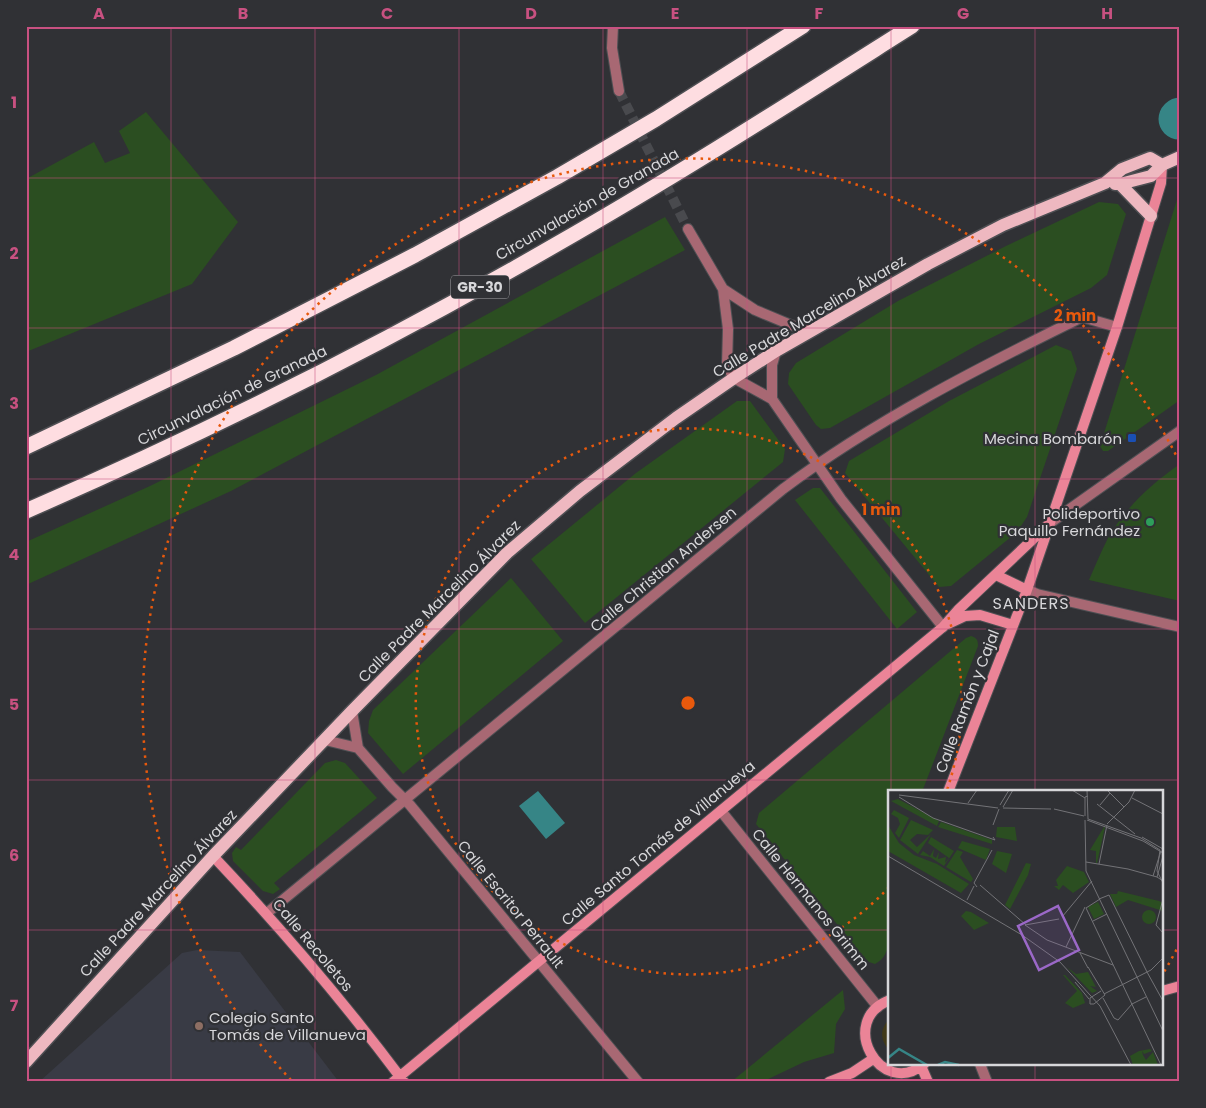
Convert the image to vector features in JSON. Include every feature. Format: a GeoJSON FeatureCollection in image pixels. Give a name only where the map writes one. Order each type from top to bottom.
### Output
{"type":"FeatureCollection","features":[{"type":"Feature","properties":{"kind":"highway"},"geometry":{"type":"LineString","coordinates":[[26,447],[234,348],[482,218],[656,119],[803,26]]}},
{"type":"Feature","properties":{"kind":"highway","name":"Circunvalación de Granada"},"geometry":{"type":"LineString","coordinates":[[26,511],[254,405],[425,317],[649,190],[912,26]]}},
{"type":"Feature","properties":{"kind":"main road","name":"Calle Padre Marcelino Álvarez"},"geometry":{"type":"LineString","coordinates":[[1105,183],[1120,184],[1152,176],[1162,165],[1180,157]]}},
{"type":"Feature","properties":{"kind":"main road","name":"Calle Padre Marcelino Álvarez"},"geometry":{"type":"LineString","coordinates":[[28,1058],[213,856],[352,712],[508,553],[580,491],[676,418],[734,378],[776,351],[928,264],[1003,225],[1105,183],[1122,169],[1150,158],[1162,165]]}},
{"type":"Feature","properties":{"kind":"main road","name":"Calle Ramón y Cajal"},"geometry":{"type":"LineString","coordinates":[[949,790],[1027,590],[1117,327],[1151,216],[1160,183],[1162,165]]}},
{"type":"Feature","properties":{"kind":"main road"},"geometry":{"type":"LineString","coordinates":[[1120,184],[1151,216]]}},
{"type":"Feature","properties":{"kind":"main road","name":"Calle Santo Tomás de Villanueva"},"geometry":{"type":"LineString","coordinates":[[399,1080],[539,961],[942,627],[1050,523]]}},
{"type":"Feature","properties":{"kind":"main road"},"geometry":{"type":"LineString","coordinates":[[996,575],[1027,590]]}},
{"type":"Feature","properties":{"kind":"main road","name":"Calle Santo Tomás de Villanueva"},"geometry":{"type":"LineString","coordinates":[[942,627],[965,616],[980,615],[1013,625]]}},
{"type":"Feature","properties":{"kind":"main road","name":"Calle Recoletos"},"geometry":{"type":"LineString","coordinates":[[213,856],[267,913],[379,1048],[399,1080]]}},
{"type":"Feature","properties":{"kind":"main road"},"geometry":{"type":"LineString","coordinates":[[1164,990],[1180,986]]}},
{"type":"Feature","properties":{"kind":"main road"},"geometry":{"type":"LineString","coordinates":[[888,1001],[878,1007],[869,1018],[865,1032],[866,1046],[873,1059],[891,1071],[912,1071],[920,1066]]}},
{"type":"Feature","properties":{"kind":"main road"},"geometry":{"type":"LineString","coordinates":[[829,1082],[852,1073],[873,1059]]}},
{"type":"Feature","properties":{"kind":"main road"},"geometry":{"type":"LineString","coordinates":[[922,1066],[928,1082]]}},
{"type":"Feature","properties":{"kind":"street"},"geometry":{"type":"LineString","coordinates":[[614,26],[612,48],[619,91]]}},
{"type":"Feature","properties":{"kind":"street"},"geometry":{"type":"LineString","coordinates":[[688,229],[723,289],[728,329],[727,366],[734,378],[772,399],[841,498],[942,627]]}},
{"type":"Feature","properties":{"kind":"street"},"geometry":{"type":"LineString","coordinates":[[723,289],[755,310],[812,331]]}},
{"type":"Feature","properties":{"kind":"street","name":"Calle Christian Andersen"},"geometry":{"type":"LineString","coordinates":[[267,913],[783,489],[817,464],[854,439],[972,373],[1082,317],[1117,327]]}},
{"type":"Feature","properties":{"kind":"street"},"geometry":{"type":"LineString","coordinates":[[772,399],[772,365],[776,351]]}},
{"type":"Feature","properties":{"kind":"street"},"geometry":{"type":"LineString","coordinates":[[1050,523],[1180,432]]}},
{"type":"Feature","properties":{"kind":"street"},"geometry":{"type":"LineString","coordinates":[[1027,590],[1037,594],[1180,627]]}},
{"type":"Feature","properties":{"kind":"street"},"geometry":{"type":"LineString","coordinates":[[325,740],[358,748],[352,712]]}},
{"type":"Feature","properties":{"kind":"street","name":"Calle Escritor Perrault"},"geometry":{"type":"LineString","coordinates":[[358,748],[405,800],[638,1082]]}},
{"type":"Feature","properties":{"kind":"street","name":"Calle Hermanos Grimm"},"geometry":{"type":"LineString","coordinates":[[721,811],[878,1007]]}},
{"type":"Feature","properties":{"kind":"street"},"geometry":{"type":"LineString","coordinates":[[981,1066],[987,1082]]}},
{"type":"Feature","properties":{"kind":"shaded area","name":"Colegio Santo Tomás de Villanueva"},"geometry":{"type":"Polygon","coordinates":[[[197,950],[240,952],[339,1082],[39,1082],[182,953],[197,950]]]}},
{"type":"Feature","properties":{"kind":"green space"},"geometry":{"type":"Polygon","coordinates":[[[146,112],[238,222],[192,284],[26,352],[26,179],[94,142],[105,163],[130,153],[119,131],[146,112]]]}},
{"type":"Feature","properties":{"kind":"green space"},"geometry":{"type":"Polygon","coordinates":[[[1180,190],[1180,400],[1108,451],[1103,451],[1100,446],[1180,190]]]}},
{"type":"Feature","properties":{"kind":"green space"},"geometry":{"type":"Polygon","coordinates":[[[1099,202],[1118,204],[1126,214],[1107,275],[1091,288],[979,344],[830,428],[821,429],[816,425],[788,384],[789,373],[796,363],[898,301],[1006,246],[1099,202]]]}},
{"type":"Feature","properties":{"kind":"green space"},"geometry":{"type":"Polygon","coordinates":[[[665,217],[685,250],[231,491],[26,585],[26,542],[150,486],[376,375],[665,217]]]}},
{"type":"Feature","properties":{"kind":"green space"},"geometry":{"type":"Polygon","coordinates":[[[1056,345],[1071,351],[1077,369],[1027,517],[1017,532],[951,586],[939,587],[845,473],[849,461],[949,401],[1056,345]]]}},
{"type":"Feature","properties":{"kind":"green space"},"geometry":{"type":"Polygon","coordinates":[[[737,401],[750,401],[785,449],[783,462],[585,623],[531,559],[636,473],[737,401]]]}},
{"type":"Feature","properties":{"kind":"green space","name":"Polideportivo Paquillo Fernández"},"geometry":{"type":"Polygon","coordinates":[[[1180,464],[1180,601],[1089,580],[1108,538],[1123,516],[1149,488],[1180,464]]]}},
{"type":"Feature","properties":{"kind":"green space"},"geometry":{"type":"Polygon","coordinates":[[[813,488],[820,488],[917,612],[897,629],[795,500],[813,488]]]}},
{"type":"Feature","properties":{"kind":"green space"},"geometry":{"type":"Polygon","coordinates":[[[511,578],[563,641],[403,774],[368,733],[369,721],[373,710],[511,578]]]}},
{"type":"Feature","properties":{"kind":"green space"},"geometry":{"type":"Polygon","coordinates":[[[971,636],[975,638],[978,646],[923,790],[888,790],[888,945],[883,958],[875,964],[869,962],[862,955],[756,824],[759,813],[966,638],[971,636]]]}},
{"type":"Feature","properties":{"kind":"green space"},"geometry":{"type":"Polygon","coordinates":[[[336,760],[345,763],[377,798],[274,883],[280,889],[273,894],[263,891],[233,861],[232,853],[236,847],[241,850],[325,763],[336,760]]]}},
{"type":"Feature","properties":{"kind":"green space"},"geometry":{"type":"Polygon","coordinates":[[[843,990],[845,1009],[836,1024],[834,1053],[804,1062],[762,1082],[731,1082],[843,990]]]}},
{"type":"Feature","properties":{"kind":"sand"},"geometry":{"type":"Polygon","coordinates":[[[888,1021],[888,1048],[882,1035],[888,1021]]]}},
{"type":"Feature","properties":{"kind":"water"},"geometry":{"type":"Polygon","coordinates":[[[538,791],[565,823],[546,839],[519,806],[538,791]]]}},
{"type":"Feature","properties":{"kind":"tunnel"},"geometry":{"type":"LineString","coordinates":[[619,91],[688,229]]}},
{"type":"Feature","properties":{"kind":"place","name":"Mecina Bombarón"},"geometry":{"type":"Point","coordinates":[1132,438]}},
{"type":"Feature","properties":{"kind":"place","name":"Polideportivo Paquillo Fernández"},"geometry":{"type":"Point","coordinates":[1150,522]}},
{"type":"Feature","properties":{"kind":"place","name":"Colegio Santo Tomás de Villanueva"},"geometry":{"type":"Point","coordinates":[199,1026]}},
{"type":"Feature","properties":{"kind":"district","name":"SANDERS"},"geometry":{"type":"Point","coordinates":[1031,603]}}]}
